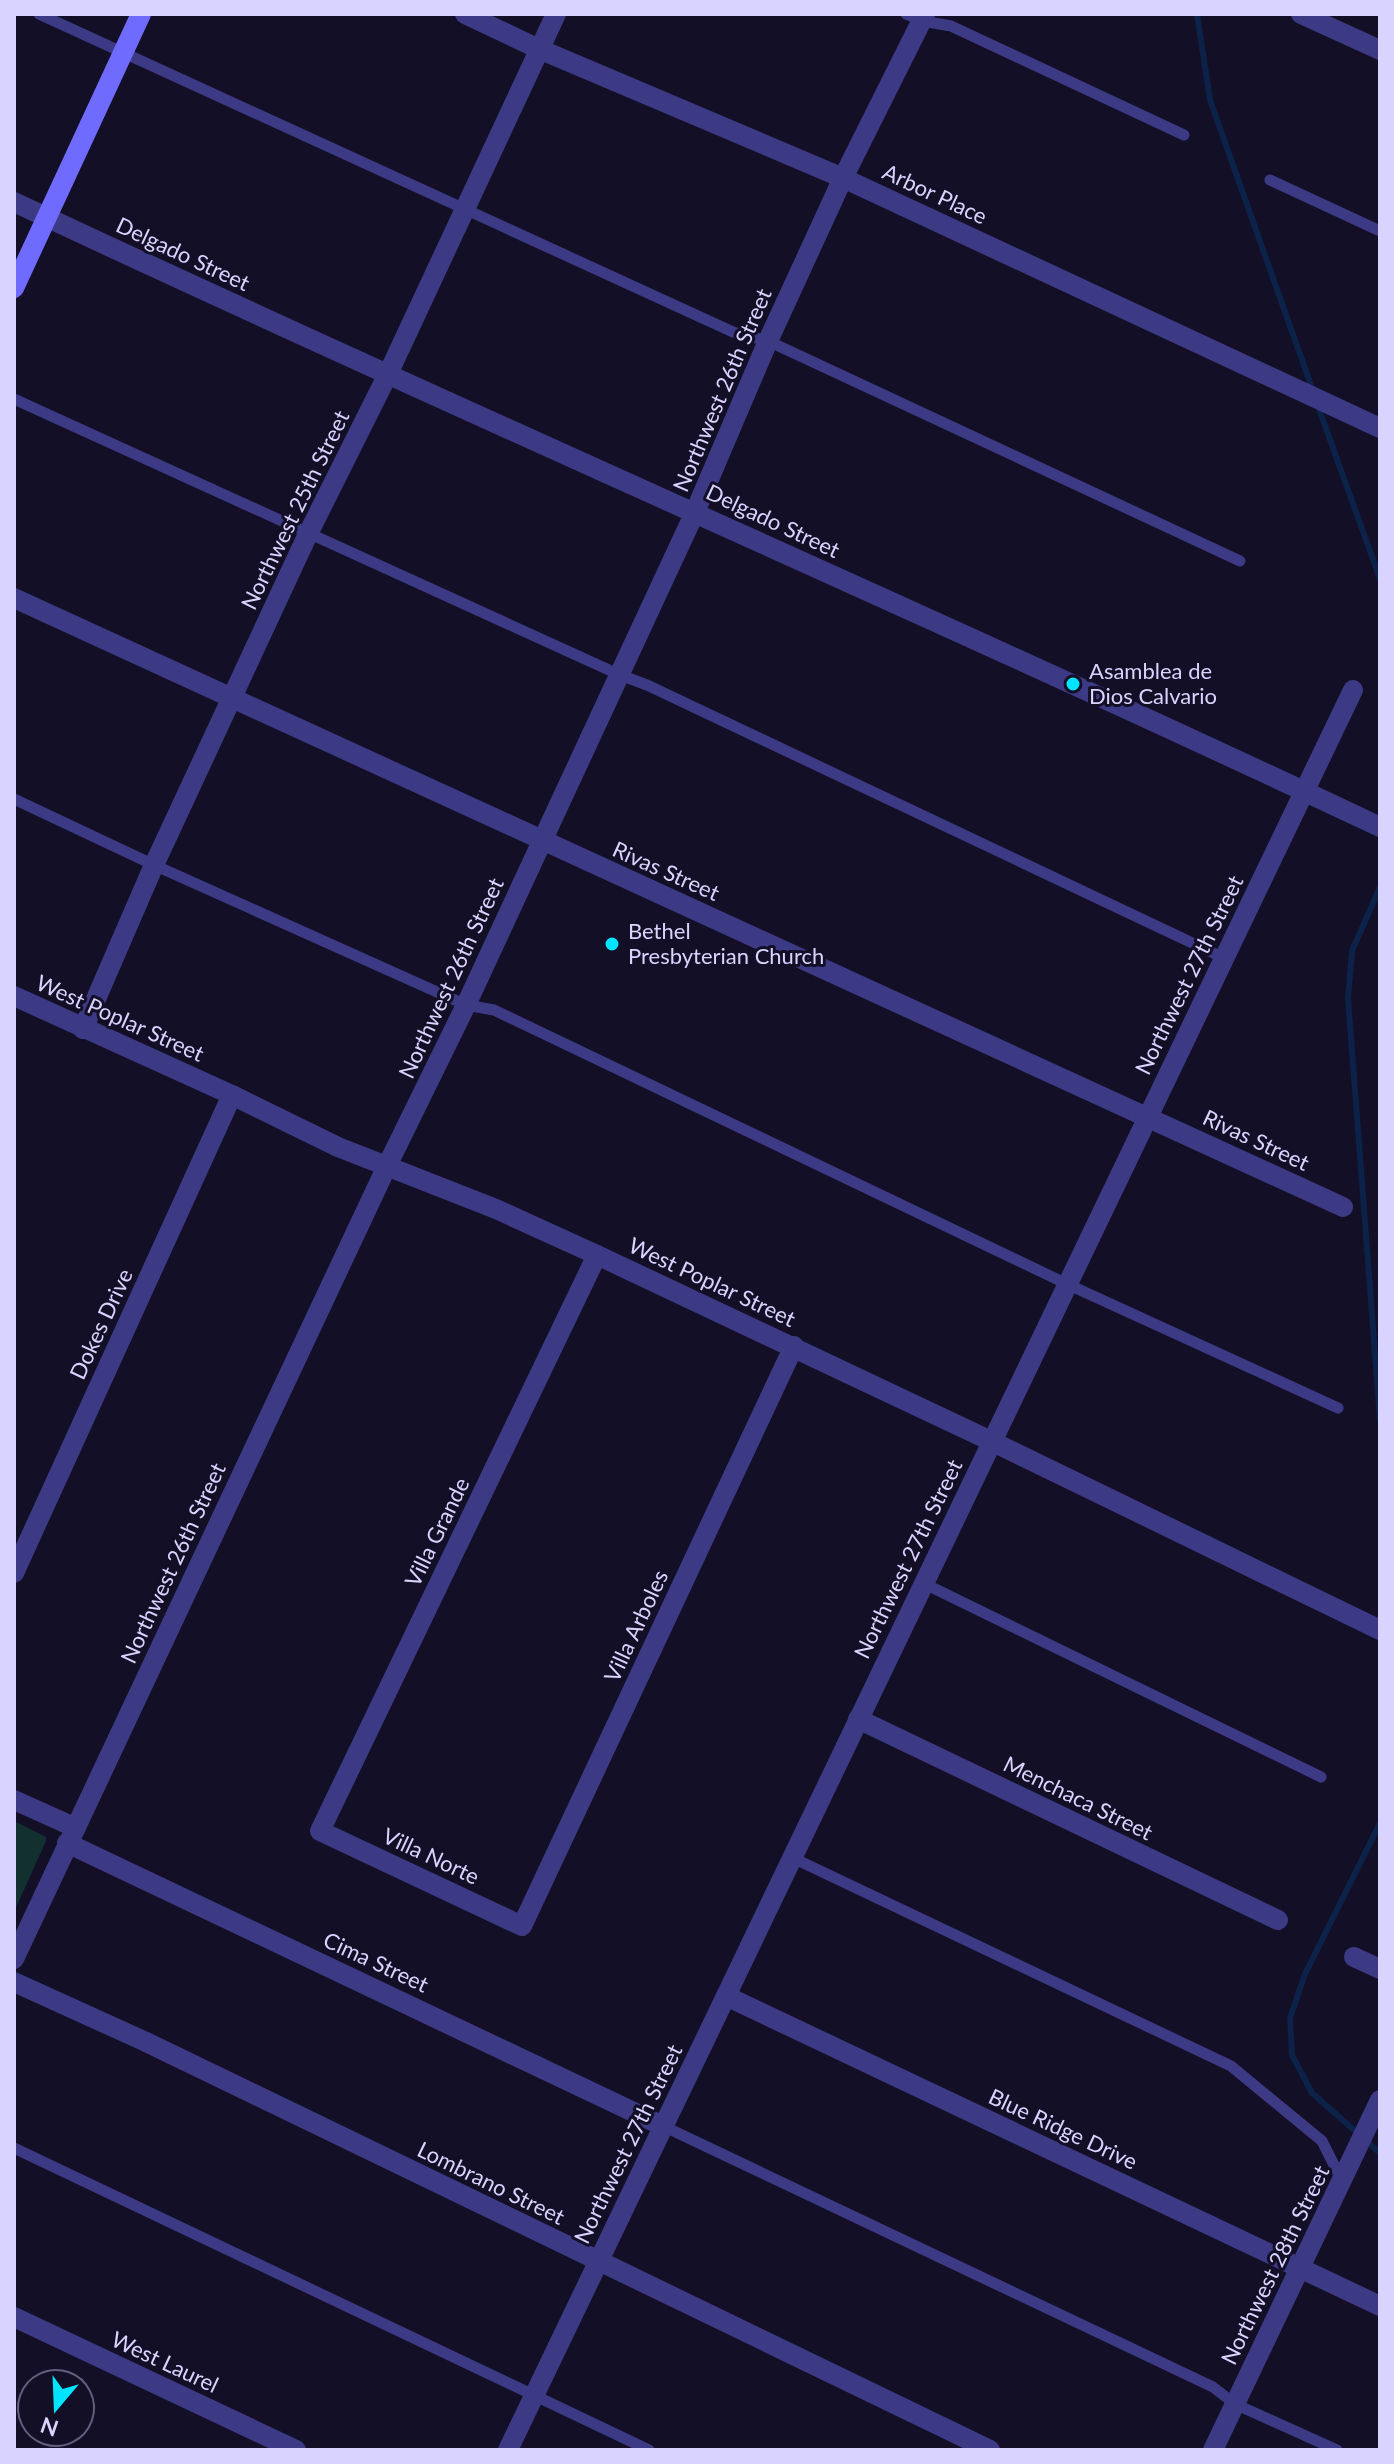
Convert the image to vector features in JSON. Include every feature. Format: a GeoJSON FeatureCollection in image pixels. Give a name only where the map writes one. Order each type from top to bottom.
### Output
{"type":"FeatureCollection","features":[{"type":"Feature","properties":{"kind":"main road"},"geometry":{"type":"LineString","coordinates":[[14,288],[141,14]]}},
{"type":"Feature","properties":{"kind":"street","name":"Arbor Place"},"geometry":{"type":"LineString","coordinates":[[465,14],[539,49],[843,178],[1371,424]]}},
{"type":"Feature","properties":{"kind":"street","name":"Northwest 25th Street"},"geometry":{"type":"LineString","coordinates":[[83,1029],[154,865],[308,534],[388,374],[556,14]]}},
{"type":"Feature","properties":{"kind":"street"},"geometry":{"type":"LineString","coordinates":[[1301,14],[1380,50]]}},
{"type":"Feature","properties":{"kind":"street","name":"Northwest 26th Street"},"geometry":{"type":"LineString","coordinates":[[14,1959],[620,675],[917,16]]}},
{"type":"Feature","properties":{"kind":"street","name":"Delgado Street"},"geometry":{"type":"LineString","coordinates":[[14,202],[1373,824]]}},
{"type":"Feature","properties":{"kind":"street","name":"Rivas Street"},"geometry":{"type":"LineString","coordinates":[[14,598],[1343,1207]]}},
{"type":"Feature","properties":{"kind":"street","name":"Northwest 27th Street"},"geometry":{"type":"LineString","coordinates":[[508,2450],[1353,690]]}},
{"type":"Feature","properties":{"kind":"street","name":"West Poplar Street"},"geometry":{"type":"LineString","coordinates":[[14,996],[338,1147],[496,1209],[794,1346],[1373,1627]]}},
{"type":"Feature","properties":{"kind":"street","name":"Dokes Drive"},"geometry":{"type":"LineString","coordinates":[[14,1573],[232,1095]]}},
{"type":"Feature","properties":{"kind":"street","name":"Villa Grande"},"geometry":{"type":"LineString","coordinates":[[320,1831],[597,1255]]}},
{"type":"Feature","properties":{"kind":"street","name":"Villa Arboles"},"geometry":{"type":"LineString","coordinates":[[522,1926],[794,1346]]}},
{"type":"Feature","properties":{"kind":"street","name":"Menchaca Street"},"geometry":{"type":"LineString","coordinates":[[858,1719],[1278,1920]]}},
{"type":"Feature","properties":{"kind":"street"},"geometry":{"type":"LineString","coordinates":[[14,1800],[71,1835]]}},
{"type":"Feature","properties":{"kind":"street","name":"Villa Norte"},"geometry":{"type":"LineString","coordinates":[[320,1831],[522,1926]]}},
{"type":"Feature","properties":{"kind":"street","name":"Cima Street"},"geometry":{"type":"LineString","coordinates":[[71,1835],[663,2126]]}},
{"type":"Feature","properties":{"kind":"street"},"geometry":{"type":"LineString","coordinates":[[1354,1957],[1380,1969]]}},
{"type":"Feature","properties":{"kind":"street","name":"Lombrano Street"},"geometry":{"type":"LineString","coordinates":[[14,1982],[158,2048],[990,2450]]}},
{"type":"Feature","properties":{"kind":"street","name":"Blue Ridge Drive"},"geometry":{"type":"LineString","coordinates":[[726,1996],[1380,2306]]}},
{"type":"Feature","properties":{"kind":"street","name":"Northwest 28th Street"},"geometry":{"type":"LineString","coordinates":[[1213,2450],[1380,2100]]}},
{"type":"Feature","properties":{"kind":"street","name":"West Laurel"},"geometry":{"type":"LineString","coordinates":[[14,2317],[296,2450]]}},
{"type":"Feature","properties":{"kind":"lane"},"geometry":{"type":"LineString","coordinates":[[39,14],[733,332],[768,341],[1240,561]]}},
{"type":"Feature","properties":{"kind":"lane"},"geometry":{"type":"LineString","coordinates":[[917,16],[951,26],[1184,135]]}},
{"type":"Feature","properties":{"kind":"lane"},"geometry":{"type":"LineString","coordinates":[[1270,180],[1380,231]]}},
{"type":"Feature","properties":{"kind":"lane"},"geometry":{"type":"LineString","coordinates":[[14,399],[647,685],[1224,958]]}},
{"type":"Feature","properties":{"kind":"lane"},"geometry":{"type":"LineString","coordinates":[[14,799],[466,1005],[494,1010],[1067,1284],[1338,1408]]}},
{"type":"Feature","properties":{"kind":"lane"},"geometry":{"type":"LineString","coordinates":[[923,1583],[1321,1777]]}},
{"type":"Feature","properties":{"kind":"lane"},"geometry":{"type":"LineString","coordinates":[[793,1858],[1231,2066],[1322,2141],[1345,2173]]}},
{"type":"Feature","properties":{"kind":"lane"},"geometry":{"type":"LineString","coordinates":[[663,2126],[1213,2387],[1235,2404],[1337,2450]]}},
{"type":"Feature","properties":{"kind":"lane"},"geometry":{"type":"LineString","coordinates":[[14,2148],[649,2450]]}},
{"type":"Feature","properties":{"kind":"green space"},"geometry":{"type":"Polygon","coordinates":[[[14,1821],[46,1837],[46,1841],[14,1912],[14,1821]]]}},
{"type":"Feature","properties":{"kind":"waterway"},"geometry":{"type":"LineString","coordinates":[[1197,14],[1210,100],[1313,391]]}},
{"type":"Feature","properties":{"kind":"waterway"},"geometry":{"type":"LineString","coordinates":[[1318,406],[1380,579]]}},
{"type":"Feature","properties":{"kind":"waterway"},"geometry":{"type":"LineString","coordinates":[[1380,887],[1352,951],[1348,998],[1380,1420]]}},
{"type":"Feature","properties":{"kind":"waterway"},"geometry":{"type":"LineString","coordinates":[[1380,1823],[1305,1974],[1290,2018],[1292,2055],[1312,2093],[1380,2153]]}},
{"type":"Feature","properties":{"kind":"place","name":"Asamblea de Dios Calvario"},"geometry":{"type":"Point","coordinates":[1073,684]}},
{"type":"Feature","properties":{"kind":"place","name":"Bethel Presbyterian Church"},"geometry":{"type":"Point","coordinates":[612,944]}}]}
